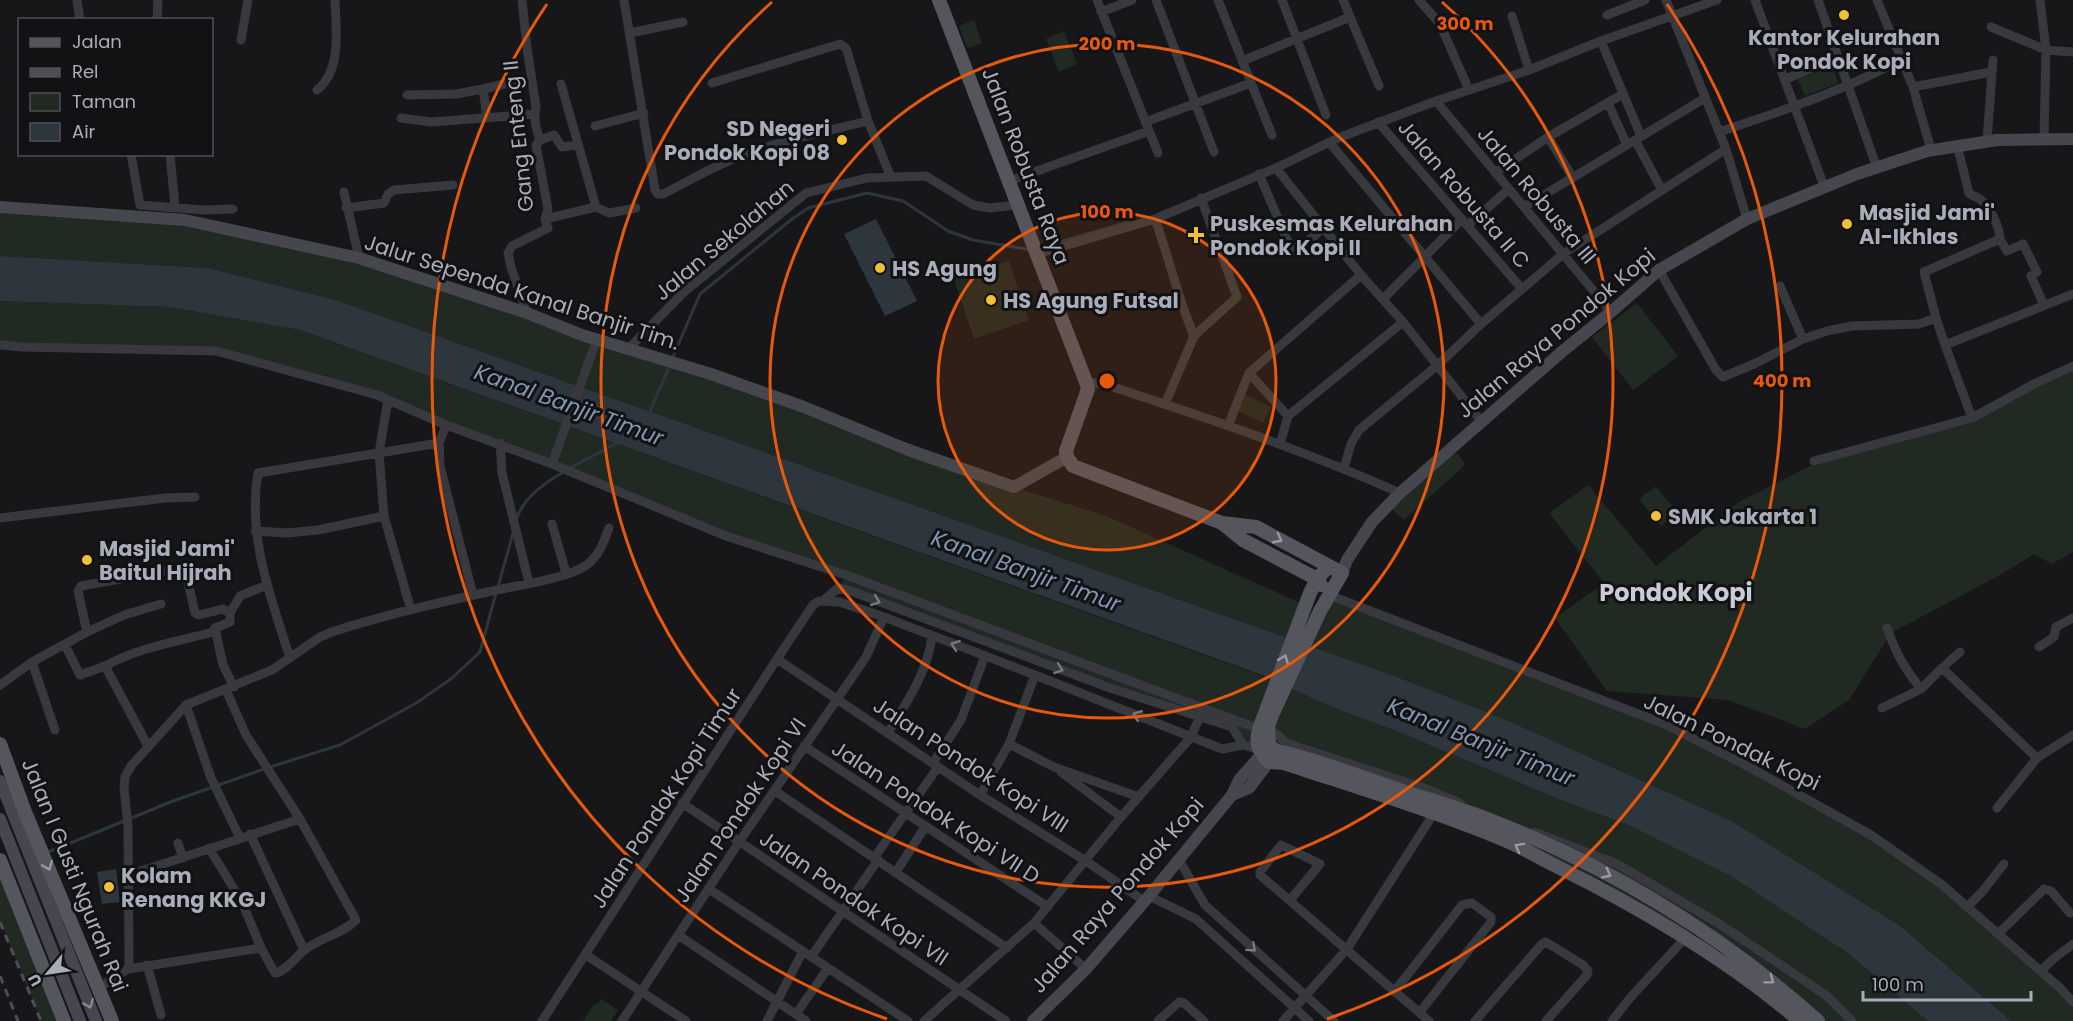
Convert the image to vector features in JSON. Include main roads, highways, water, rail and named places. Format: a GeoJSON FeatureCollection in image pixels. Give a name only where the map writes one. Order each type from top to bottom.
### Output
{"type":"FeatureCollection","features":[{"type":"Feature","properties":{"kind":"main road","name":"Jalan Robusta Raya"},"geometry":{"type":"LineString","coordinates":[[939,0],[1088,389],[1066,451],[1067,457],[1073,466],[1222,523]]}},
{"type":"Feature","properties":{"kind":"main road"},"geometry":{"type":"LineString","coordinates":[[1222,523],[1256,527],[1329,566]]}},
{"type":"Feature","properties":{"kind":"main road"},"geometry":{"type":"LineString","coordinates":[[1222,523],[1242,540],[1317,579],[1329,595]]}},
{"type":"Feature","properties":{"kind":"main road","name":"Jalan Raya Pondok Kopi"},"geometry":{"type":"LineString","coordinates":[[1267,752],[1256,741],[1268,718],[1320,610],[1342,573],[1329,566],[1317,579],[1305,605],[1268,718]]}},
{"type":"Feature","properties":{"kind":"main road","name":"Jalan I Gusti Ngurah Rai"},"geometry":{"type":"LineString","coordinates":[[0,744],[112,1021]]}},
{"type":"Feature","properties":{"kind":"main road"},"geometry":{"type":"LineString","coordinates":[[1267,752],[1284,764],[1434,813],[1509,842],[1613,894],[1686,937],[1761,987],[1800,1021]]}},
{"type":"Feature","properties":{"kind":"main road"},"geometry":{"type":"LineString","coordinates":[[1267,752],[1489,820],[1613,877],[1697,927],[1776,984],[1818,1021]]}},
{"type":"Feature","properties":{"kind":"main road"},"geometry":{"type":"LineString","coordinates":[[1542,860],[1549,846]]}},
{"type":"Feature","properties":{"kind":"main road"},"geometry":{"type":"LineString","coordinates":[[0,861],[64,1021]]}},
{"type":"Feature","properties":{"kind":"main road"},"geometry":{"type":"LineString","coordinates":[[1686,937],[1697,927]]}},
{"type":"Feature","properties":{"kind":"water","name":"HS Agung"},"geometry":{"type":"Polygon","coordinates":[[[876,219],[917,301],[885,316],[844,234],[876,219]]]}},
{"type":"Feature","properties":{"kind":"water","name":"Kanal Banjir Timur"},"geometry":{"type":"Polygon","coordinates":[[[0,256],[208,268],[336,300],[1394,676],[1506,720],[1731,821],[1900,926],[2011,1021],[1928,1021],[1848,953],[1731,876],[1629,825],[1330,706],[1262,675],[300,330],[169,307],[0,301],[0,256]]]}},
{"type":"Feature","properties":{"kind":"water","name":"Kolam Renang KKGJ"},"geometry":{"type":"Polygon","coordinates":[[[116,869],[120,902],[102,904],[97,872],[116,869]]]}},
{"type":"Feature","properties":{"kind":"waterway"},"geometry":{"type":"LineString","coordinates":[[672,359],[700,294],[808,208],[867,193],[903,201],[948,231],[973,240],[1032,250]]}},
{"type":"Feature","properties":{"kind":"waterway"},"geometry":{"type":"LineString","coordinates":[[1047,246],[1128,222]]}},
{"type":"Feature","properties":{"kind":"waterway","name":"Kanal Banjir Timur"},"geometry":{"type":"LineString","coordinates":[[650,411],[670,365]]}},
{"type":"Feature","properties":{"kind":"waterway","name":"Kanal Banjir Timur"},"geometry":{"type":"LineString","coordinates":[[570,468],[617,443]]}},
{"type":"Feature","properties":{"kind":"waterway"},"geometry":{"type":"LineString","coordinates":[[516,521],[529,498],[565,471]]}},
{"type":"Feature","properties":{"kind":"waterway"},"geometry":{"type":"LineString","coordinates":[[498,587],[513,533]]}},
{"type":"Feature","properties":{"kind":"waterway"},"geometry":{"type":"LineString","coordinates":[[270,767],[340,745],[418,702],[452,678],[480,652],[496,593]]}},
{"type":"Feature","properties":{"kind":"waterway"},"geometry":{"type":"LineString","coordinates":[[46,853],[173,801],[264,769]]}},
{"type":"Feature","properties":{"kind":"railway"},"geometry":{"type":"LineString","coordinates":[[0,922],[41,1021]]}},
{"type":"Feature","properties":{"kind":"railway"},"geometry":{"type":"LineString","coordinates":[[0,976],[18,1021]]}},
{"type":"Feature","properties":{"kind":"place","name":"Kantor Kelurahan Pondok Kopi"},"geometry":{"type":"Point","coordinates":[1844,15]}},
{"type":"Feature","properties":{"kind":"place","name":"SD Negeri Pondok Kopi 08"},"geometry":{"type":"Point","coordinates":[842,140]}},
{"type":"Feature","properties":{"kind":"place","name":"Masjid Jami' Al-Ikhlas"},"geometry":{"type":"Point","coordinates":[1847,224]}},
{"type":"Feature","properties":{"kind":"place","name":"Puskesmas Kelurahan Pondok Kopi II"},"geometry":{"type":"Point","coordinates":[1196,235]}},
{"type":"Feature","properties":{"kind":"place","name":"HS Agung"},"geometry":{"type":"Point","coordinates":[880,268]}},
{"type":"Feature","properties":{"kind":"place","name":"HS Agung Futsal"},"geometry":{"type":"Point","coordinates":[991,300]}},
{"type":"Feature","properties":{"kind":"place","name":"SMK Jakarta 1"},"geometry":{"type":"Point","coordinates":[1656,516]}},
{"type":"Feature","properties":{"kind":"place","name":"Masjid Jami' Baitul Hijrah"},"geometry":{"type":"Point","coordinates":[87,560]}},
{"type":"Feature","properties":{"kind":"place","name":"Kolam Renang KKGJ"},"geometry":{"type":"Point","coordinates":[109,887]}},
{"type":"Feature","properties":{"kind":"district","name":"Pondok Kopi"},"geometry":{"type":"Point","coordinates":[1676,592]}}]}
